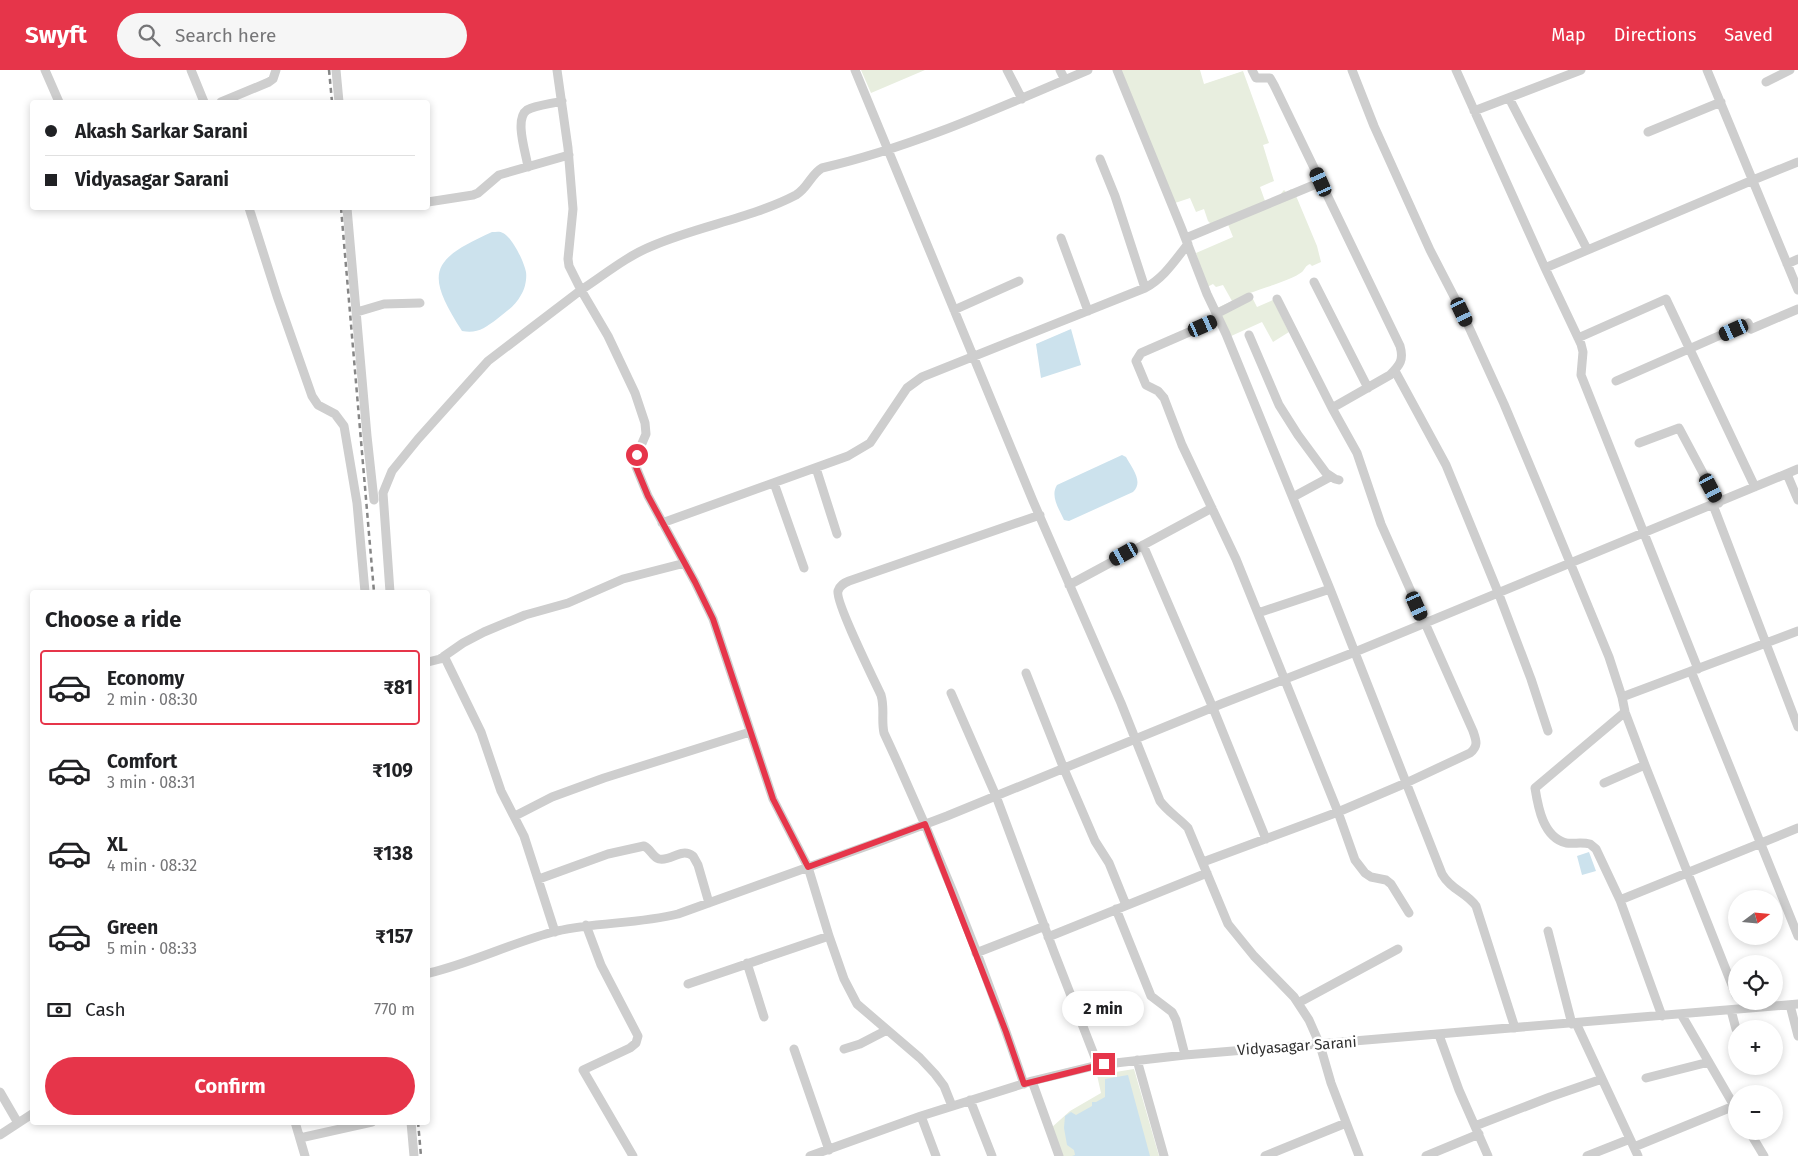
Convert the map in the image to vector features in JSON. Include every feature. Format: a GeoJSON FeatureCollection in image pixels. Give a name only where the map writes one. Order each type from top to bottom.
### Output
{"type":"FeatureCollection","features":[{"type":"Feature","properties":{"kind":"street"},"geometry":{"type":"LineString","coordinates":[[45,70],[58,100]]}},
{"type":"Feature","properties":{"kind":"street"},"geometry":{"type":"LineString","coordinates":[[191,70],[203,100]]}},
{"type":"Feature","properties":{"kind":"street"},"geometry":{"type":"LineString","coordinates":[[226,100],[269,82],[273,79],[276,70]]}},
{"type":"Feature","properties":{"kind":"street"},"geometry":{"type":"LineString","coordinates":[[336,70],[339,100]]}},
{"type":"Feature","properties":{"kind":"street"},"geometry":{"type":"LineString","coordinates":[[557,70],[569,155],[573,220],[569,245],[569,266],[608,336],[641,411],[646,434],[637,455],[636,467],[662,524],[685,563],[713,619],[773,799],[808,867],[844,979],[857,1004],[935,1074],[944,1086],[952,1106]]}},
{"type":"Feature","properties":{"kind":"street"},"geometry":{"type":"LineString","coordinates":[[855,70],[1160,801],[1167,810],[1179,818],[1188,828],[1222,911],[1233,931],[1298,1003],[1309,1020],[1320,1044],[1359,1156]]}},
{"type":"Feature","properties":{"kind":"street"},"geometry":{"type":"LineString","coordinates":[[1007,70],[1022,99]]}},
{"type":"Feature","properties":{"kind":"street"},"geometry":{"type":"LineString","coordinates":[[1060,70],[1064,80]]}},
{"type":"Feature","properties":{"kind":"street"},"geometry":{"type":"LineString","coordinates":[[356,503],[379,499],[392,471],[488,361],[581,290],[636,254],[652,246],[792,197],[803,190],[817,171],[822,168],[889,150],[1022,99],[1088,70]]}},
{"type":"Feature","properties":{"kind":"street"},"geometry":{"type":"LineString","coordinates":[[1116,70],[1293,497],[1446,881],[1470,898],[1476,906],[1515,1028]]}},
{"type":"Feature","properties":{"kind":"street"},"geometry":{"type":"LineString","coordinates":[[1252,70],[1256,78],[1270,78],[1274,85],[1400,346],[1402,355],[1395,371],[1332,408]]}},
{"type":"Feature","properties":{"kind":"street"},"geometry":{"type":"LineString","coordinates":[[1352,70],[1374,126],[1430,250],[1462,312],[1504,404],[1609,657],[1625,712],[1686,873],[1728,975]]}},
{"type":"Feature","properties":{"kind":"street"},"geometry":{"type":"LineString","coordinates":[[1456,70],[1578,338],[1583,352],[1581,375],[1760,843],[1798,936]]}},
{"type":"Feature","properties":{"kind":"street"},"geometry":{"type":"LineString","coordinates":[[1474,112],[1581,70]]}},
{"type":"Feature","properties":{"kind":"street"},"geometry":{"type":"LineString","coordinates":[[1707,70],[1798,290]]}},
{"type":"Feature","properties":{"kind":"street"},"geometry":{"type":"LineString","coordinates":[[1766,82],[1790,70]]}},
{"type":"Feature","properties":{"kind":"street"},"geometry":{"type":"LineString","coordinates":[[1509,98],[1587,249]]}},
{"type":"Feature","properties":{"kind":"street"},"geometry":{"type":"LineString","coordinates":[[528,167],[521,132],[520,121],[522,115],[530,109],[562,102]]}},
{"type":"Feature","properties":{"kind":"street"},"geometry":{"type":"LineString","coordinates":[[1648,132],[1721,102]]}},
{"type":"Feature","properties":{"kind":"street"},"geometry":{"type":"LineString","coordinates":[[430,202],[473,195],[499,175],[569,155]]}},
{"type":"Feature","properties":{"kind":"street"},"geometry":{"type":"LineString","coordinates":[[1100,159],[1115,196],[1145,288]]}},
{"type":"Feature","properties":{"kind":"street"},"geometry":{"type":"LineString","coordinates":[[1545,268],[1798,162]]}},
{"type":"Feature","properties":{"kind":"street"},"geometry":{"type":"LineString","coordinates":[[662,524],[848,456],[870,443],[902,394],[912,383],[922,377],[1145,288],[1163,275],[1187,241],[1321,182]]}},
{"type":"Feature","properties":{"kind":"street"},"geometry":{"type":"LineString","coordinates":[[251,210],[277,296],[312,396],[318,405],[336,414],[344,426],[356,503],[365,590]]}},
{"type":"Feature","properties":{"kind":"street"},"geometry":{"type":"LineString","coordinates":[[348,210],[367,436],[379,499],[390,590]]}},
{"type":"Feature","properties":{"kind":"street"},"geometry":{"type":"LineString","coordinates":[[1061,238],[1088,311]]}},
{"type":"Feature","properties":{"kind":"street"},"geometry":{"type":"LineString","coordinates":[[1787,264],[1798,260]]}},
{"type":"Feature","properties":{"kind":"street"},"geometry":{"type":"LineString","coordinates":[[954,310],[1019,281]]}},
{"type":"Feature","properties":{"kind":"street"},"geometry":{"type":"LineString","coordinates":[[1314,282],[1368,388]]}},
{"type":"Feature","properties":{"kind":"street"},"geometry":{"type":"LineString","coordinates":[[1249,297],[1217,316],[1141,353],[1136,361],[1146,385],[1158,391],[1164,398],[1182,446],[1236,559],[1338,812],[1355,860],[1361,869],[1371,877],[1386,880],[1391,884],[1409,913]]}},
{"type":"Feature","properties":{"kind":"street"},"geometry":{"type":"LineString","coordinates":[[1203,862],[1338,812],[1406,783],[1470,753],[1477,744],[1473,730],[1381,524],[1357,453],[1276,299]]}},
{"type":"Feature","properties":{"kind":"street"},"geometry":{"type":"LineString","coordinates":[[1578,338],[1666,299],[1755,487]]}},
{"type":"Feature","properties":{"kind":"street"},"geometry":{"type":"LineString","coordinates":[[357,312],[384,304],[420,303]]}},
{"type":"Feature","properties":{"kind":"street"},"geometry":{"type":"LineString","coordinates":[[1616,381],[1748,323],[1751,329],[1798,309]]}},
{"type":"Feature","properties":{"kind":"street"},"geometry":{"type":"LineString","coordinates":[[1249,335],[1282,410],[1309,450],[1335,478],[1293,497]]}},
{"type":"Feature","properties":{"kind":"street"},"geometry":{"type":"LineString","coordinates":[[1395,371],[1446,465],[1498,592],[1531,679],[1548,731]]}},
{"type":"Feature","properties":{"kind":"street"},"geometry":{"type":"LineString","coordinates":[[1640,443],[1679,428],[1716,504],[1798,727]]}},
{"type":"Feature","properties":{"kind":"street"},"geometry":{"type":"LineString","coordinates":[[816,468],[837,534]]}},
{"type":"Feature","properties":{"kind":"street"},"geometry":{"type":"LineString","coordinates":[[430,973],[555,932],[586,925],[669,916],[710,903],[925,824],[1355,652],[1798,469]]}},
{"type":"Feature","properties":{"kind":"street"},"geometry":{"type":"LineString","coordinates":[[1787,474],[1798,500]]}},
{"type":"Feature","properties":{"kind":"street"},"geometry":{"type":"LineString","coordinates":[[774,484],[804,568]]}},
{"type":"Feature","properties":{"kind":"street"},"geometry":{"type":"LineString","coordinates":[[1069,585],[1212,508]]}},
{"type":"Feature","properties":{"kind":"street"},"geometry":{"type":"LineString","coordinates":[[1040,515],[849,581],[841,585],[838,591],[838,598],[881,695],[884,704],[882,724],[884,733],[925,824],[1006,1032],[1058,1156]]}},
{"type":"Feature","properties":{"kind":"street"},"geometry":{"type":"LineString","coordinates":[[1143,545],[1213,708],[1266,839]]}},
{"type":"Feature","properties":{"kind":"street"},"geometry":{"type":"LineString","coordinates":[[430,661],[444,656],[484,632],[525,615],[568,603],[623,580],[685,563]]}},
{"type":"Feature","properties":{"kind":"street"},"geometry":{"type":"LineString","coordinates":[[1258,613],[1330,589]]}},
{"type":"Feature","properties":{"kind":"street"},"geometry":{"type":"LineString","coordinates":[[1622,697],[1798,631]]}},
{"type":"Feature","properties":{"kind":"street"},"geometry":{"type":"LineString","coordinates":[[444,656],[481,732],[501,791],[515,816],[539,879],[555,932]]}},
{"type":"Feature","properties":{"kind":"street"},"geometry":{"type":"LineString","coordinates":[[1026,672],[1064,769],[1095,841],[1109,863],[1126,905]]}},
{"type":"Feature","properties":{"kind":"street"},"geometry":{"type":"LineString","coordinates":[[951,693],[996,796],[1048,937],[1101,1065]]}},
{"type":"Feature","properties":{"kind":"street"},"geometry":{"type":"LineString","coordinates":[[1625,712],[1535,788],[1541,813],[1551,834],[1567,843],[1593,845],[1620,900],[1662,1016]]}},
{"type":"Feature","properties":{"kind":"street"},"geometry":{"type":"LineString","coordinates":[[515,816],[552,797],[604,778],[750,732]]}},
{"type":"Feature","properties":{"kind":"street"},"geometry":{"type":"LineString","coordinates":[[1604,783],[1645,765]]}},
{"type":"Feature","properties":{"kind":"street"},"geometry":{"type":"LineString","coordinates":[[1620,900],[1798,828]]}},
{"type":"Feature","properties":{"kind":"street"},"geometry":{"type":"LineString","coordinates":[[539,879],[608,854],[644,846],[649,848],[656,858],[661,859],[684,852],[693,856],[698,865],[710,903]]}},
{"type":"Feature","properties":{"kind":"street"},"geometry":{"type":"LineString","coordinates":[[1048,937],[1207,873]]}},
{"type":"Feature","properties":{"kind":"street"},"geometry":{"type":"LineString","coordinates":[[1116,909],[1151,996],[1172,1012],[1176,1020],[1185,1055]]}},
{"type":"Feature","properties":{"kind":"street"},"geometry":{"type":"LineString","coordinates":[[586,925],[601,965],[638,1036],[636,1044],[630,1048],[582,1070],[634,1156]]}},
{"type":"Feature","properties":{"kind":"street"},"geometry":{"type":"LineString","coordinates":[[976,953],[1044,926]]}},
{"type":"Feature","properties":{"kind":"street"},"geometry":{"type":"LineString","coordinates":[[1548,931],[1574,1023],[1638,1156]]}},
{"type":"Feature","properties":{"kind":"street"},"geometry":{"type":"LineString","coordinates":[[688,984],[829,936]]}},
{"type":"Feature","properties":{"kind":"street"},"geometry":{"type":"LineString","coordinates":[[1298,1003],[1398,948]]}},
{"type":"Feature","properties":{"kind":"street"},"geometry":{"type":"LineString","coordinates":[[747,963],[764,1017]]}},
{"type":"Feature","properties":{"kind":"street"},"geometry":{"type":"LineString","coordinates":[[1794,1004],[1798,1036]]}},
{"type":"Feature","properties":{"kind":"street"},"geometry":{"type":"LineString","coordinates":[[1731,1010],[1734,1020]]}},
{"type":"Feature","properties":{"kind":"street","name":"Vidyasagar Sarani"},"geometry":{"type":"LineString","coordinates":[[810,1156],[970,1100],[1028,1082],[1101,1065],[1185,1055],[1731,1010]]}},
{"type":"Feature","properties":{"kind":"street"},"geometry":{"type":"LineString","coordinates":[[1681,1014],[1728,1095]]}},
{"type":"Feature","properties":{"kind":"street"},"geometry":{"type":"LineString","coordinates":[[844,1049],[866,1041],[887,1030]]}},
{"type":"Feature","properties":{"kind":"street"},"geometry":{"type":"LineString","coordinates":[[1439,1035],[1459,1090],[1488,1156]]}},
{"type":"Feature","properties":{"kind":"street"},"geometry":{"type":"LineString","coordinates":[[794,1049],[829,1150]]}},
{"type":"Feature","properties":{"kind":"street"},"geometry":{"type":"LineString","coordinates":[[1137,1060],[1164,1156]]}},
{"type":"Feature","properties":{"kind":"street"},"geometry":{"type":"LineString","coordinates":[[1646,1078],[1708,1062]]}},
{"type":"Feature","properties":{"kind":"street"},"geometry":{"type":"LineString","coordinates":[[1426,1156],[1477,1130],[1550,1097],[1602,1079]]}},
{"type":"Feature","properties":{"kind":"street"},"geometry":{"type":"LineString","coordinates":[[0,1092],[18,1123]]}},
{"type":"Feature","properties":{"kind":"street"},"geometry":{"type":"LineString","coordinates":[[970,1100],[992,1156]]}},
{"type":"Feature","properties":{"kind":"street"},"geometry":{"type":"LineString","coordinates":[[1587,1156],[1632,1143],[1728,1109]]}},
{"type":"Feature","properties":{"kind":"street"},"geometry":{"type":"LineString","coordinates":[[0,1135],[30,1115]]}},
{"type":"Feature","properties":{"kind":"street"},"geometry":{"type":"LineString","coordinates":[[921,1116],[936,1156]]}},
{"type":"Feature","properties":{"kind":"street"},"geometry":{"type":"LineString","coordinates":[[1265,1156],[1346,1123]]}},
{"type":"Feature","properties":{"kind":"street"},"geometry":{"type":"LineString","coordinates":[[296,1125],[305,1156]]}},
{"type":"Feature","properties":{"kind":"street"},"geometry":{"type":"LineString","coordinates":[[300,1138],[358,1125]]}},
{"type":"Feature","properties":{"kind":"street"},"geometry":{"type":"LineString","coordinates":[[411,1125],[414,1156]]}},
{"type":"Feature","properties":{"kind":"street"},"geometry":{"type":"LineString","coordinates":[[1754,1140],[1764,1156]]}},
{"type":"Feature","properties":{"kind":"green space"},"geometry":{"type":"Polygon","coordinates":[[[861,70],[925,70],[871,93],[861,70]]]}},
{"type":"Feature","properties":{"kind":"green space"},"geometry":{"type":"Polygon","coordinates":[[[1119,70],[1200,70],[1204,84],[1243,71],[1269,143],[1263,145],[1274,181],[1260,187],[1265,201],[1279,196],[1284,190],[1287,193],[1291,189],[1294,191],[1317,246],[1321,262],[1312,266],[1308,265],[1302,272],[1291,278],[1250,293],[1257,307],[1273,300],[1289,332],[1273,342],[1262,322],[1229,337],[1217,308],[1232,301],[1223,285],[1216,287],[1213,284],[1207,287],[1196,253],[1233,237],[1227,222],[1215,228],[1208,221],[1204,209],[1196,212],[1190,198],[1175,203],[1119,70]]]}},
{"type":"Feature","properties":{"kind":"green space"},"geometry":{"type":"Polygon","coordinates":[[[1134,1069],[1159,1156],[1063,1156],[1051,1128],[1070,1111],[1101,1093],[1097,1075],[1134,1069]]]}},
{"type":"Feature","properties":{"kind":"water"},"geometry":{"type":"Polygon","coordinates":[[[492,232],[503,233],[514,245],[526,272],[525,287],[514,305],[485,328],[477,331],[462,331],[442,295],[439,282],[440,270],[446,260],[456,251],[492,232]]]}},
{"type":"Feature","properties":{"kind":"water"},"geometry":{"type":"Polygon","coordinates":[[[1071,329],[1081,365],[1041,378],[1036,344],[1071,329]]]}},
{"type":"Feature","properties":{"kind":"water"},"geometry":{"type":"Polygon","coordinates":[[[1122,455],[1126,457],[1136,475],[1137,484],[1133,492],[1069,521],[1064,520],[1054,494],[1057,485],[1122,455]]]}},
{"type":"Feature","properties":{"kind":"water"},"geometry":{"type":"Polygon","coordinates":[[[1589,852],[1596,871],[1582,875],[1577,856],[1589,852]]]}},
{"type":"Feature","properties":{"kind":"water"},"geometry":{"type":"Polygon","coordinates":[[[1128,1075],[1150,1156],[1072,1156],[1075,1155],[1074,1150],[1067,1145],[1064,1128],[1065,1116],[1071,1112],[1076,1115],[1092,1106],[1092,1102],[1105,1097],[1105,1079],[1128,1075]]]}},
{"type":"Feature","properties":{"kind":"railway"},"geometry":{"type":"LineString","coordinates":[[329,70],[332,100]]}},
{"type":"Feature","properties":{"kind":"railway"},"geometry":{"type":"LineString","coordinates":[[341,210],[374,590]]}},
{"type":"Feature","properties":{"kind":"railway"},"geometry":{"type":"LineString","coordinates":[[418,1125],[421,1156]]}},
{"type":"Feature","properties":{"kind":"route"},"geometry":{"type":"LineString","coordinates":[[637,455],[636,467],[648,496],[713,619],[773,799],[808,867],[925,824],[1006,1032],[1024,1084],[1104,1064]]}}]}
